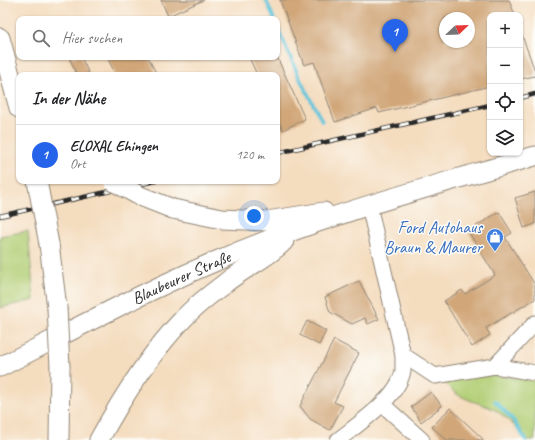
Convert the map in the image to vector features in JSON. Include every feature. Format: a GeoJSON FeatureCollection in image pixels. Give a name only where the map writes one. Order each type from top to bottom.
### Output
{"type":"FeatureCollection","features":[{"type":"Feature","properties":{"kind":"main road"},"geometry":{"type":"LineString","coordinates":[[2,43],[10,54],[17,72]]}},
{"type":"Feature","properties":{"kind":"main road"},"geometry":{"type":"LineString","coordinates":[[2,43],[16,97]]}},
{"type":"Feature","properties":{"kind":"main road","name":"Blaubeurer Straße"},"geometry":{"type":"LineString","coordinates":[[0,367],[151,290],[214,261],[361,207],[535,156]]}},
{"type":"Feature","properties":{"kind":"main road"},"geometry":{"type":"LineString","coordinates":[[38,184],[50,244],[57,308],[60,367],[58,436]]}},
{"type":"Feature","properties":{"kind":"main road"},"geometry":{"type":"LineString","coordinates":[[118,184],[140,196],[173,209],[222,219],[267,221],[361,207]]}},
{"type":"Feature","properties":{"kind":"main road"},"geometry":{"type":"LineString","coordinates":[[99,440],[117,407],[148,361],[185,317],[226,282],[276,249],[293,231]]}},
{"type":"Feature","properties":{"kind":"street"},"geometry":{"type":"LineString","coordinates":[[338,440],[382,404],[396,386],[402,372],[403,355],[361,207]]}},
{"type":"Feature","properties":{"kind":"street"},"geometry":{"type":"LineString","coordinates":[[495,366],[535,323]]}},
{"type":"Feature","properties":{"kind":"street"},"geometry":{"type":"LineString","coordinates":[[403,355],[435,376],[495,366],[535,373]]}},
{"type":"Feature","properties":{"kind":"street"},"geometry":{"type":"LineString","coordinates":[[382,404],[422,440]]}},
{"type":"Feature","properties":{"kind":"green space"},"geometry":{"type":"Polygon","coordinates":[[[28,231],[34,300],[0,308],[0,236],[28,231]]]}},
{"type":"Feature","properties":{"kind":"green space"},"geometry":{"type":"Polygon","coordinates":[[[492,375],[535,381],[535,440],[526,440],[513,424],[497,411],[462,397],[445,382],[449,379],[492,375]]]}},
{"type":"Feature","properties":{"kind":"building"},"geometry":{"type":"Polygon","coordinates":[[[161,0],[204,0],[168,16],[161,0]]]}},
{"type":"Feature","properties":{"kind":"building"},"geometry":{"type":"Polygon","coordinates":[[[280,0],[509,0],[514,12],[487,12],[487,87],[379,113],[377,108],[335,122],[314,62],[304,65],[280,0]]]}},
{"type":"Feature","properties":{"kind":"building"},"geometry":{"type":"Polygon","coordinates":[[[523,38],[535,71],[535,76],[523,78],[523,38]]]}},
{"type":"Feature","properties":{"kind":"building"},"geometry":{"type":"Polygon","coordinates":[[[70,60],[82,60],[88,72],[76,72],[70,60]]]}},
{"type":"Feature","properties":{"kind":"building"},"geometry":{"type":"Polygon","coordinates":[[[108,60],[150,60],[156,72],[114,72],[108,60]]]}},
{"type":"Feature","properties":{"kind":"building"},"geometry":{"type":"Polygon","coordinates":[[[250,60],[278,60],[305,119],[283,130],[280,124],[280,72],[256,72],[250,60]]]}},
{"type":"Feature","properties":{"kind":"building"},"geometry":{"type":"Polygon","coordinates":[[[535,192],[535,224],[524,228],[515,198],[535,192]]]}},
{"type":"Feature","properties":{"kind":"building"},"geometry":{"type":"Polygon","coordinates":[[[499,212],[512,233],[505,237],[535,285],[535,299],[486,328],[490,335],[472,347],[444,301],[462,290],[465,294],[495,275],[468,231],[499,212]]]}},
{"type":"Feature","properties":{"kind":"building"},"geometry":{"type":"Polygon","coordinates":[[[359,281],[379,319],[368,324],[365,318],[352,324],[330,312],[325,297],[359,281]]]}},
{"type":"Feature","properties":{"kind":"building"},"geometry":{"type":"Polygon","coordinates":[[[307,321],[326,331],[319,345],[300,335],[307,321]]]}},
{"type":"Feature","properties":{"kind":"building"},"geometry":{"type":"Polygon","coordinates":[[[334,340],[359,353],[334,402],[343,406],[330,430],[310,419],[300,406],[334,340]]]}},
{"type":"Feature","properties":{"kind":"building"},"geometry":{"type":"Polygon","coordinates":[[[431,392],[442,406],[421,422],[411,407],[431,392]]]}},
{"type":"Feature","properties":{"kind":"building"},"geometry":{"type":"Polygon","coordinates":[[[450,408],[484,440],[447,440],[432,427],[450,408]]]}},
{"type":"Feature","properties":{"kind":"waterway"},"geometry":{"type":"LineString","coordinates":[[266,0],[273,16]]}},
{"type":"Feature","properties":{"kind":"waterway"},"geometry":{"type":"LineString","coordinates":[[280,33],[299,77],[322,121]]}},
{"type":"Feature","properties":{"kind":"waterway"},"geometry":{"type":"LineString","coordinates":[[495,401],[513,420],[526,440]]}},
{"type":"Feature","properties":{"kind":"railway"},"geometry":{"type":"LineString","coordinates":[[523,97],[535,94]]}},
{"type":"Feature","properties":{"kind":"railway"},"geometry":{"type":"LineString","coordinates":[[280,152],[487,106]]}},
{"type":"Feature","properties":{"kind":"railway"},"geometry":{"type":"LineString","coordinates":[[0,216],[142,184]]}},
{"type":"Feature","properties":{"kind":"place","name":"ELOXAL Ehingen"},"geometry":{"type":"Point","coordinates":[395,52]}},
{"type":"Feature","properties":{"kind":"place","name":"Ford Autohaus Braun & Maurer"},"geometry":{"type":"Point","coordinates":[495,252]}}]}
